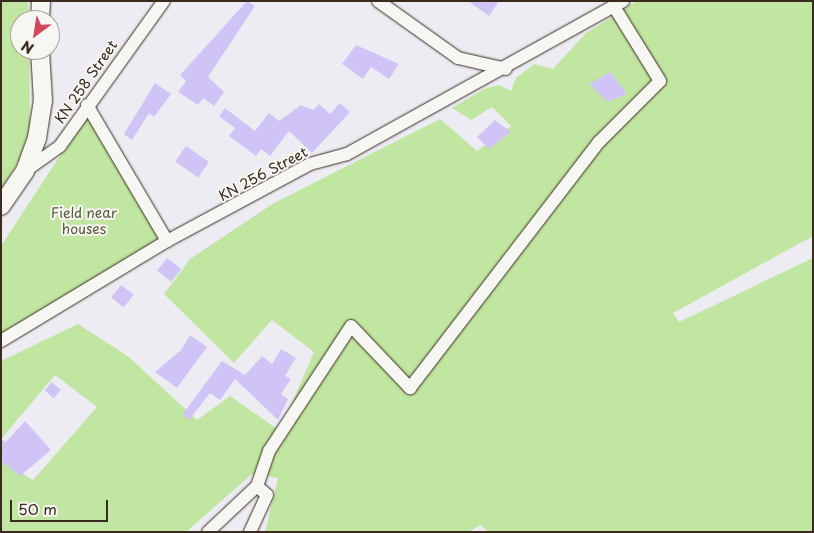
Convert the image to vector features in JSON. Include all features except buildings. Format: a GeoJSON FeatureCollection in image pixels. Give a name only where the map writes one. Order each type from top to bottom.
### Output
{"type":"FeatureCollection","features":[{"type":"Feature","properties":{"kind":"main road"},"geometry":{"type":"LineString","coordinates":[[1,206],[25,171],[42,101],[40,60]]}},
{"type":"Feature","properties":{"kind":"street","name":"KN 258 Street"},"geometry":{"type":"LineString","coordinates":[[25,171],[60,146],[87,104],[164,1]]}},
{"type":"Feature","properties":{"kind":"street"},"geometry":{"type":"LineString","coordinates":[[378,1],[458,58],[506,69]]}},
{"type":"Feature","properties":{"kind":"street"},"geometry":{"type":"LineString","coordinates":[[208,532],[257,486],[269,451],[351,326],[410,388],[599,142],[660,81],[619,4]]}},
{"type":"Feature","properties":{"kind":"street","name":"KN 256 Street"},"geometry":{"type":"LineString","coordinates":[[1,341],[167,241],[310,164],[347,154],[506,69],[619,4]]}},
{"type":"Feature","properties":{"kind":"street"},"geometry":{"type":"LineString","coordinates":[[87,104],[167,241]]}},
{"type":"Feature","properties":{"kind":"street"},"geometry":{"type":"LineString","coordinates":[[250,532],[267,495],[257,486]]}},
{"type":"Feature","properties":{"kind":"green space"},"geometry":{"type":"Polygon","coordinates":[[[1,1],[28,1],[28,10],[10,10],[10,60],[29,60],[30,128],[19,161],[1,189],[1,1]]]}},
{"type":"Feature","properties":{"kind":"green space"},"geometry":{"type":"Polygon","coordinates":[[[637,1],[813,1],[813,236],[673,313],[679,322],[813,258],[813,532],[488,532],[481,525],[468,532],[265,532],[278,478],[252,474],[186,532],[1,532],[1,461],[33,480],[97,407],[55,375],[1,439],[1,361],[78,324],[129,357],[197,420],[230,396],[280,431],[314,352],[272,320],[234,363],[164,294],[190,259],[274,203],[440,119],[477,151],[511,126],[492,107],[471,120],[452,108],[486,88],[499,85],[511,91],[516,78],[534,64],[553,69],[586,33],[637,1]]]}},
{"type":"Feature","properties":{"kind":"green space","name":"Field near houses"},"geometry":{"type":"Polygon","coordinates":[[[86,116],[162,238],[1,337],[1,246],[86,116]]]}}]}
